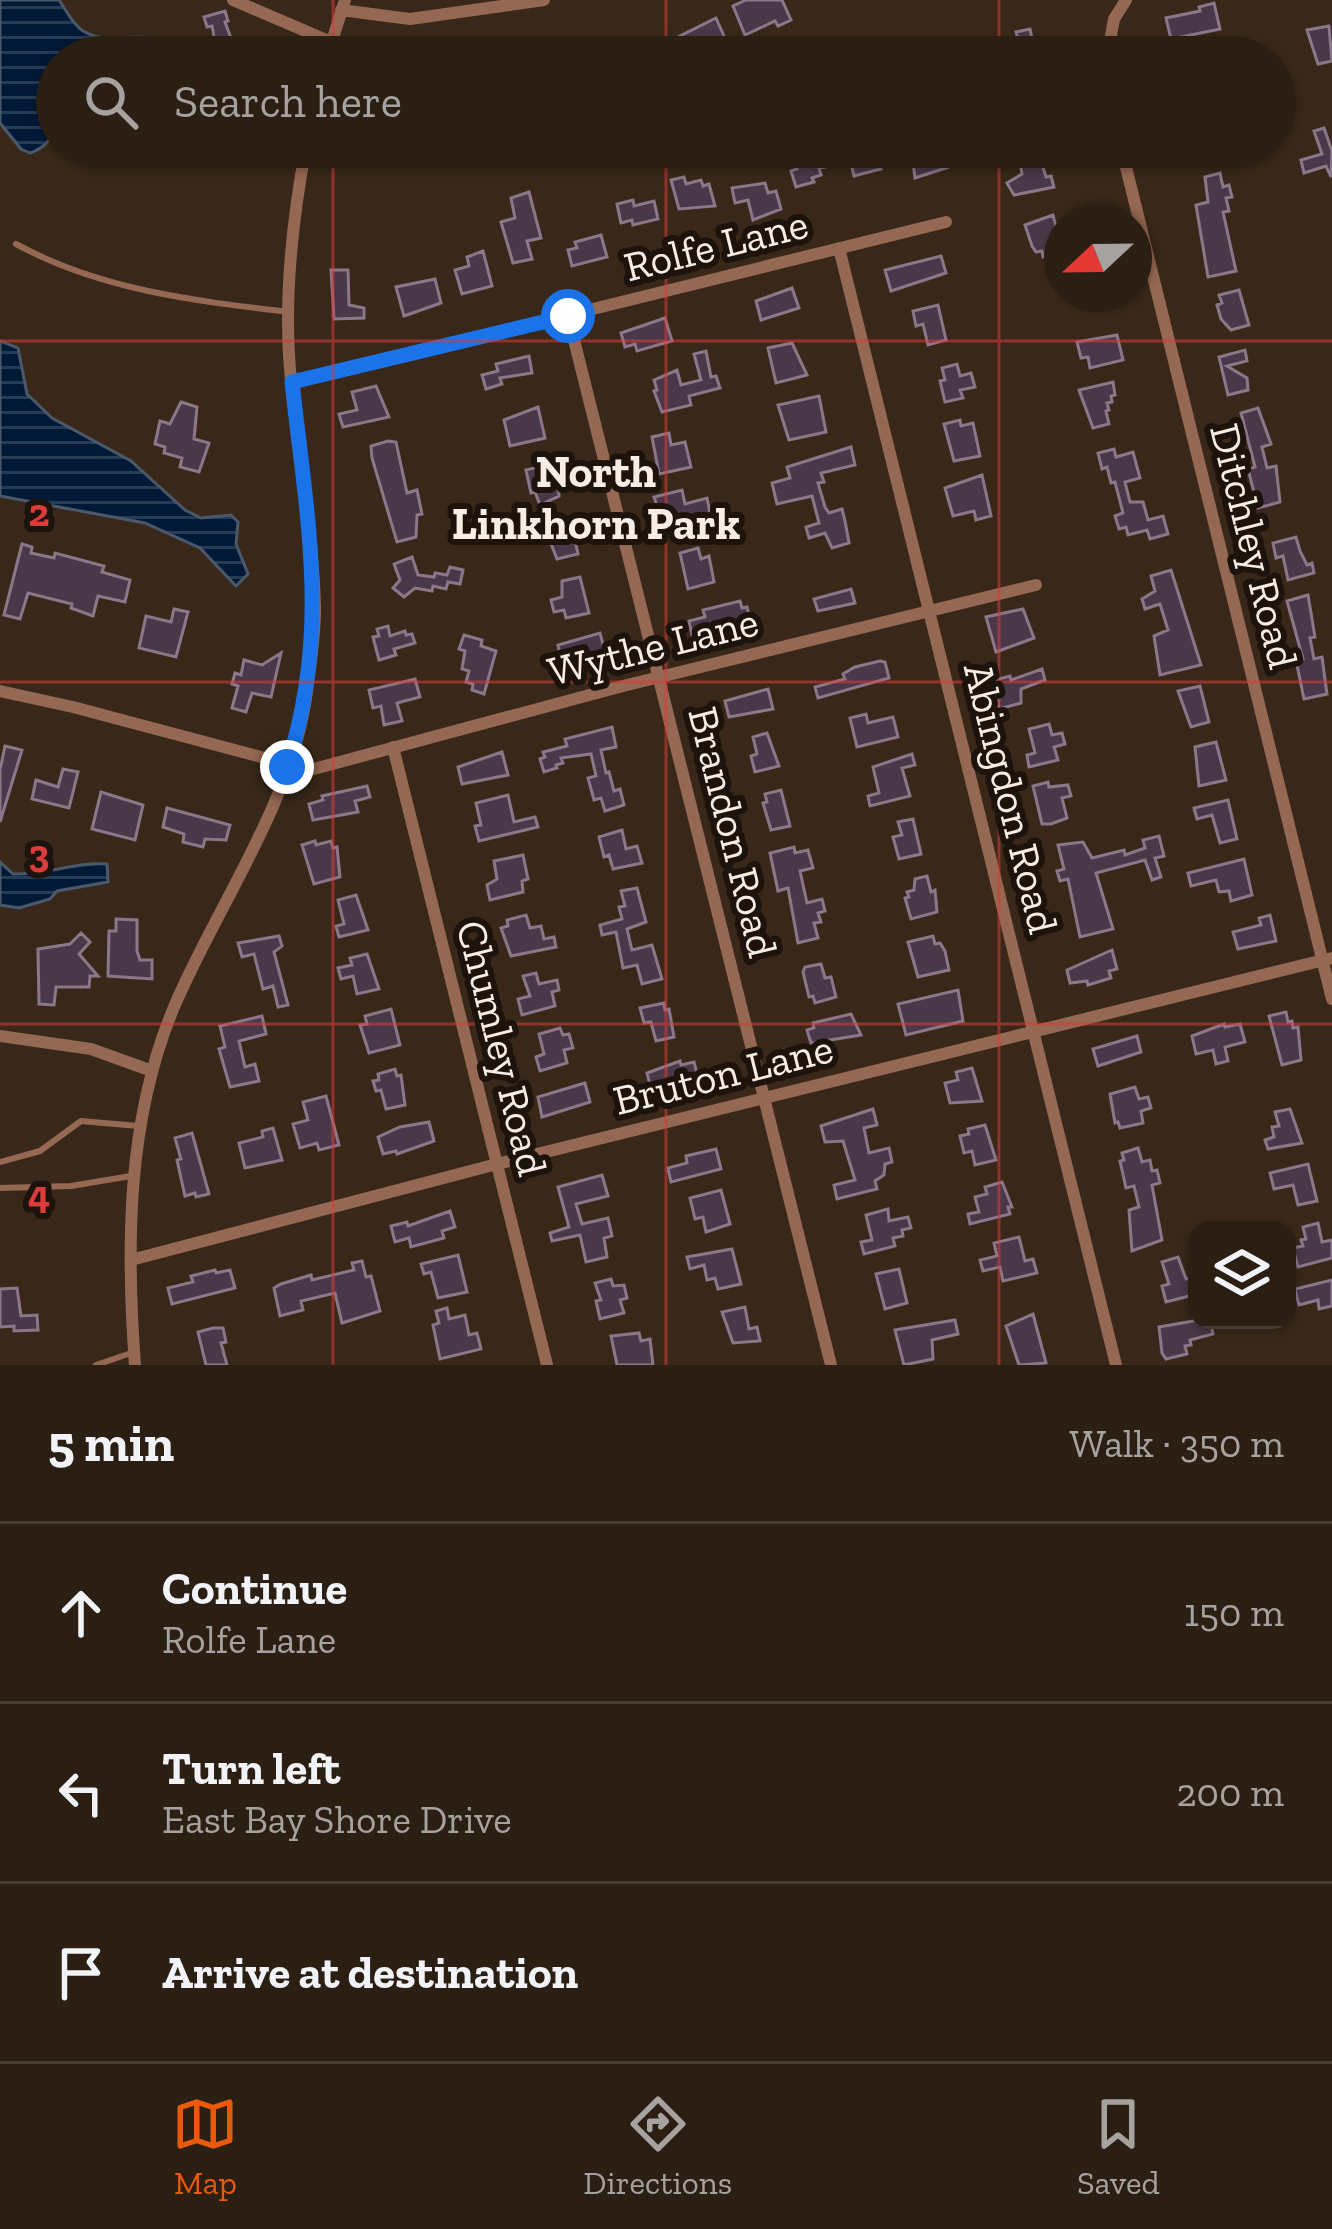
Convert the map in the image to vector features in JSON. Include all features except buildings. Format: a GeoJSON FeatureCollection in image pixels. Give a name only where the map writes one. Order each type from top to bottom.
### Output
{"type":"FeatureCollection","features":[{"type":"Feature","properties":{"kind":"street"},"geometry":{"type":"LineString","coordinates":[[233,0],[317,36]]}},
{"type":"Feature","properties":{"kind":"street"},"geometry":{"type":"LineString","coordinates":[[333,36],[343,5],[380,17],[425,18],[544,0]]}},
{"type":"Feature","properties":{"kind":"street"},"geometry":{"type":"LineString","coordinates":[[1111,36],[1114,19],[1126,0]]}},
{"type":"Feature","properties":{"kind":"street"},"geometry":{"type":"LineString","coordinates":[[135,1358],[130,1260],[134,1175],[152,1070],[182,991],[287,767],[302,720],[315,612],[289,312],[290,249],[303,168]]}},
{"type":"Feature","properties":{"kind":"street","name":"Ditchley Road"},"geometry":{"type":"LineString","coordinates":[[1126,168],[1327,959],[1332,999]]}},
{"type":"Feature","properties":{"kind":"street","name":"Rolfe Lane"},"geometry":{"type":"LineString","coordinates":[[292,382],[946,222]]}},
{"type":"Feature","properties":{"kind":"street","name":"Abingdon Road"},"geometry":{"type":"LineString","coordinates":[[839,248],[1117,1365]]}},
{"type":"Feature","properties":{"kind":"street","name":"Brandon Road"},"geometry":{"type":"LineString","coordinates":[[568,316],[831,1365]]}},
{"type":"Feature","properties":{"kind":"street","name":"Wythe Lane"},"geometry":{"type":"LineString","coordinates":[[287,767],[310,770],[1036,585]]}},
{"type":"Feature","properties":{"kind":"street"},"geometry":{"type":"LineString","coordinates":[[0,691],[88,710],[287,767]]}},
{"type":"Feature","properties":{"kind":"street","name":"Chumley Road"},"geometry":{"type":"LineString","coordinates":[[393,747],[548,1365]]}},
{"type":"Feature","properties":{"kind":"street","name":"Bruton Lane"},"geometry":{"type":"LineString","coordinates":[[130,1260],[497,1164],[1327,959]]}},
{"type":"Feature","properties":{"kind":"street"},"geometry":{"type":"LineString","coordinates":[[0,1036],[91,1049],[152,1070]]}},
{"type":"Feature","properties":{"kind":"lane"},"geometry":{"type":"LineString","coordinates":[[16,244],[100,280],[214,303],[289,312]]}},
{"type":"Feature","properties":{"kind":"lane"},"geometry":{"type":"LineString","coordinates":[[0,1162],[40,1151],[81,1121],[142,1127]]}},
{"type":"Feature","properties":{"kind":"lane"},"geometry":{"type":"LineString","coordinates":[[0,1188],[71,1186],[134,1175]]}},
{"type":"Feature","properties":{"kind":"lane"},"geometry":{"type":"LineString","coordinates":[[96,1365],[135,1358]]}},
{"type":"Feature","properties":{"kind":"water"},"geometry":{"type":"Polygon","coordinates":[[[0,0],[59,0],[73,21],[94,36],[36,36],[36,150],[21,149],[0,123],[0,0]]]}},
{"type":"Feature","properties":{"kind":"water"},"geometry":{"type":"Polygon","coordinates":[[[0,341],[18,348],[27,394],[52,418],[131,461],[185,510],[201,518],[231,515],[238,522],[236,544],[248,574],[236,586],[200,548],[145,523],[0,496],[0,341]]]}},
{"type":"Feature","properties":{"kind":"water"},"geometry":{"type":"Polygon","coordinates":[[[0,862],[13,874],[107,864],[108,882],[57,891],[50,899],[19,908],[0,905],[0,862]]]}},
{"type":"Feature","properties":{"kind":"district","name":"North Linkhorn Park"},"geometry":{"type":"Point","coordinates":[596,498]}},
{"type":"Feature","properties":{"kind":"route"},"geometry":{"type":"LineString","coordinates":[[287,767],[302,720],[315,612],[292,382],[568,316]]}}]}
